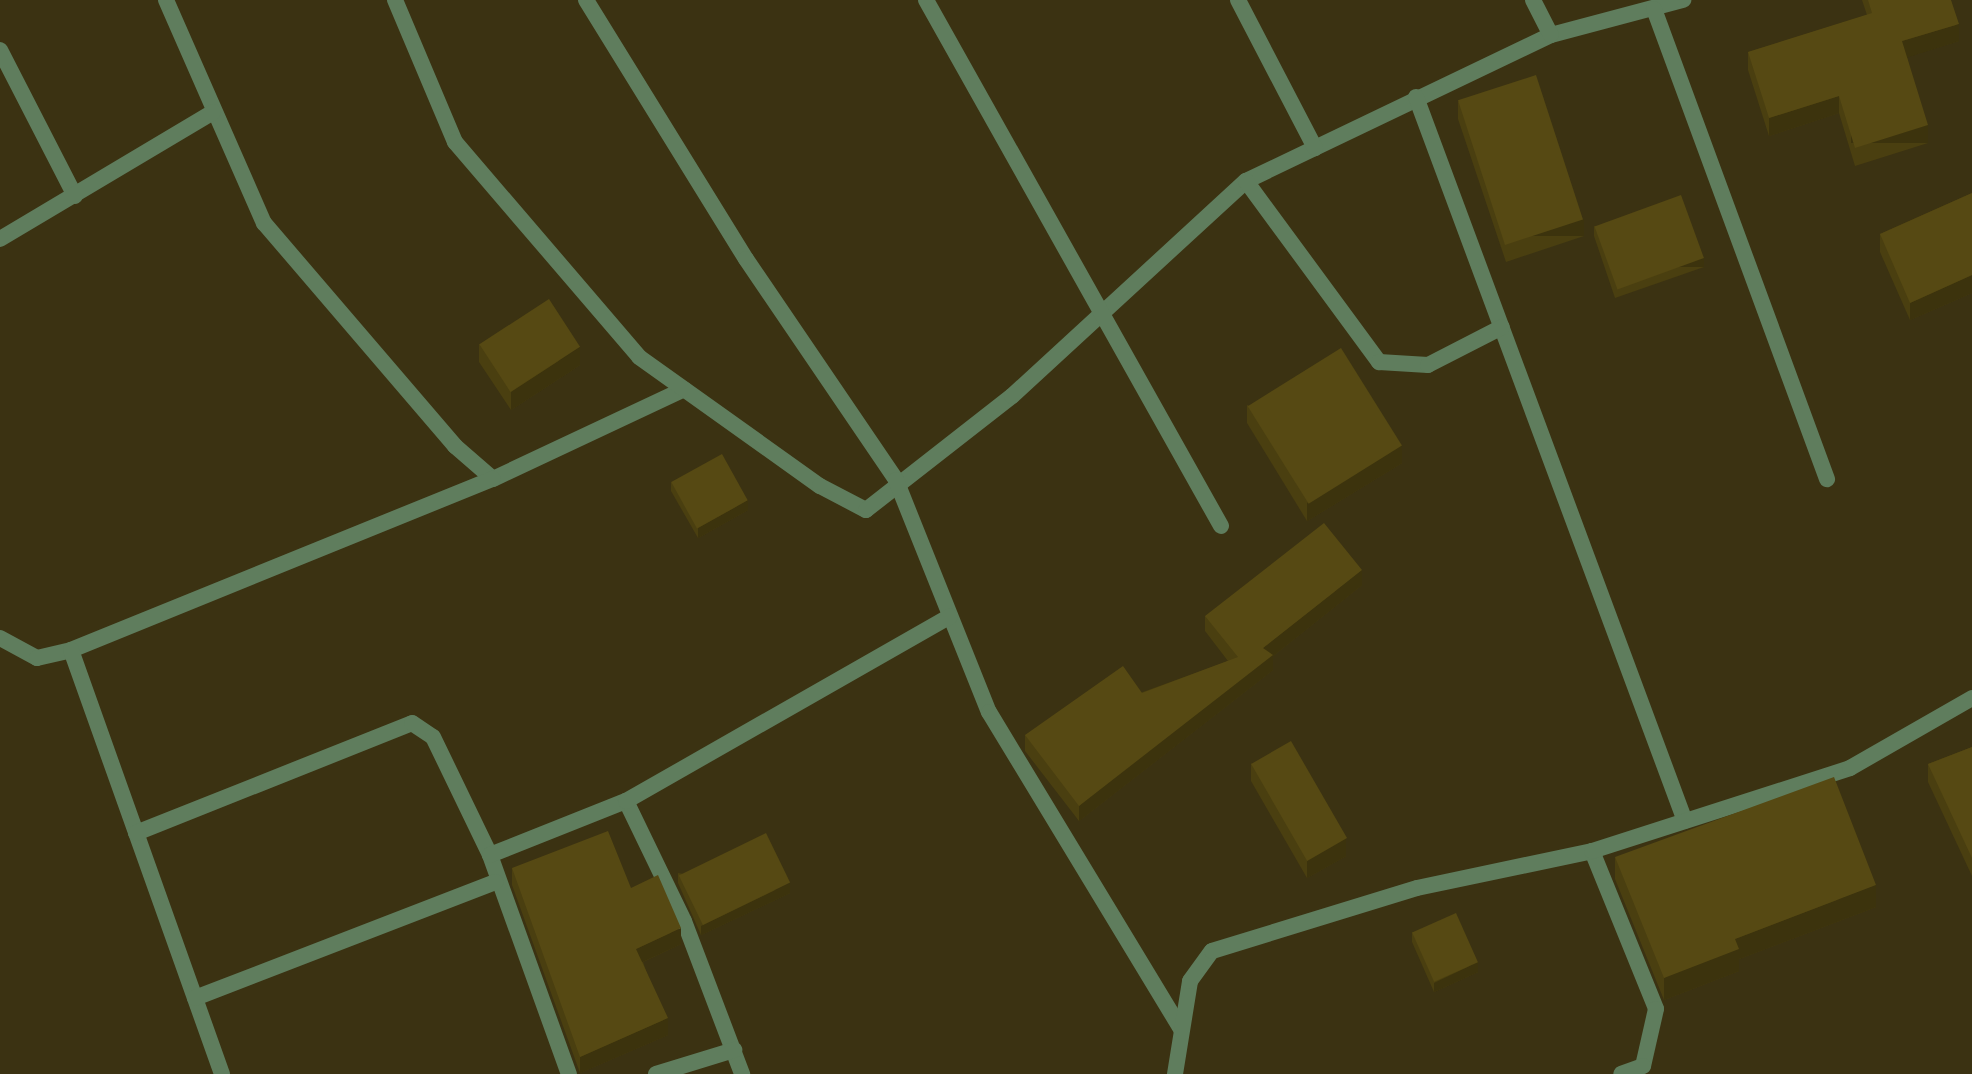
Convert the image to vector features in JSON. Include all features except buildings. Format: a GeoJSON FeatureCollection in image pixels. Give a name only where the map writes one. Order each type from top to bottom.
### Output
{"type":"FeatureCollection","features":[{"type":"Feature","properties":{"kind":"street"},"geometry":{"type":"LineString","coordinates":[[166,0],[264,223],[455,446],[493,479]]}},
{"type":"Feature","properties":{"kind":"street"},"geometry":{"type":"LineString","coordinates":[[395,0],[455,142],[639,357],[820,486],[866,510],[896,480],[1012,396],[1246,181],[1551,35],[1683,0]]}},
{"type":"Feature","properties":{"kind":"street"},"geometry":{"type":"LineString","coordinates":[[586,0],[746,259],[896,480],[989,712],[1050,824],[1181,1029]]}},
{"type":"Feature","properties":{"kind":"street"},"geometry":{"type":"LineString","coordinates":[[926,0],[1104,311],[1221,526]]}},
{"type":"Feature","properties":{"kind":"street"},"geometry":{"type":"LineString","coordinates":[[1238,0],[1315,148]]}},
{"type":"Feature","properties":{"kind":"street"},"geometry":{"type":"LineString","coordinates":[[1533,0],[1551,35]]}},
{"type":"Feature","properties":{"kind":"street"},"geometry":{"type":"LineString","coordinates":[[1654,9],[1827,479]]}},
{"type":"Feature","properties":{"kind":"street"},"geometry":{"type":"LineString","coordinates":[[0,50],[75,196]]}},
{"type":"Feature","properties":{"kind":"street"},"geometry":{"type":"LineString","coordinates":[[1416,97],[1685,821]]}},
{"type":"Feature","properties":{"kind":"street"},"geometry":{"type":"LineString","coordinates":[[0,239],[213,112]]}},
{"type":"Feature","properties":{"kind":"street"},"geometry":{"type":"LineString","coordinates":[[1246,181],[1379,362],[1428,365],[1502,327]]}},
{"type":"Feature","properties":{"kind":"street"},"geometry":{"type":"LineString","coordinates":[[0,638],[37,658],[71,650],[493,479],[684,389]]}},
{"type":"Feature","properties":{"kind":"street"},"geometry":{"type":"LineString","coordinates":[[490,855],[626,801],[950,616]]}},
{"type":"Feature","properties":{"kind":"street"},"geometry":{"type":"LineString","coordinates":[[71,650],[222,1074]]}},
{"type":"Feature","properties":{"kind":"street"},"geometry":{"type":"LineString","coordinates":[[1175,1074],[1190,981],[1212,951],[1417,888],[1592,851],[1850,768],[1972,698]]}},
{"type":"Feature","properties":{"kind":"street"},"geometry":{"type":"LineString","coordinates":[[136,833],[412,723],[433,737],[490,855],[495,882],[569,1074]]}},
{"type":"Feature","properties":{"kind":"street"},"geometry":{"type":"LineString","coordinates":[[626,801],[742,1074]]}},
{"type":"Feature","properties":{"kind":"street"},"geometry":{"type":"LineString","coordinates":[[1592,851],[1656,1009],[1643,1066],[1621,1074]]}},
{"type":"Feature","properties":{"kind":"street"},"geometry":{"type":"LineString","coordinates":[[195,998],[495,882]]}},
{"type":"Feature","properties":{"kind":"street"},"geometry":{"type":"LineString","coordinates":[[656,1074],[734,1050]]}}]}
